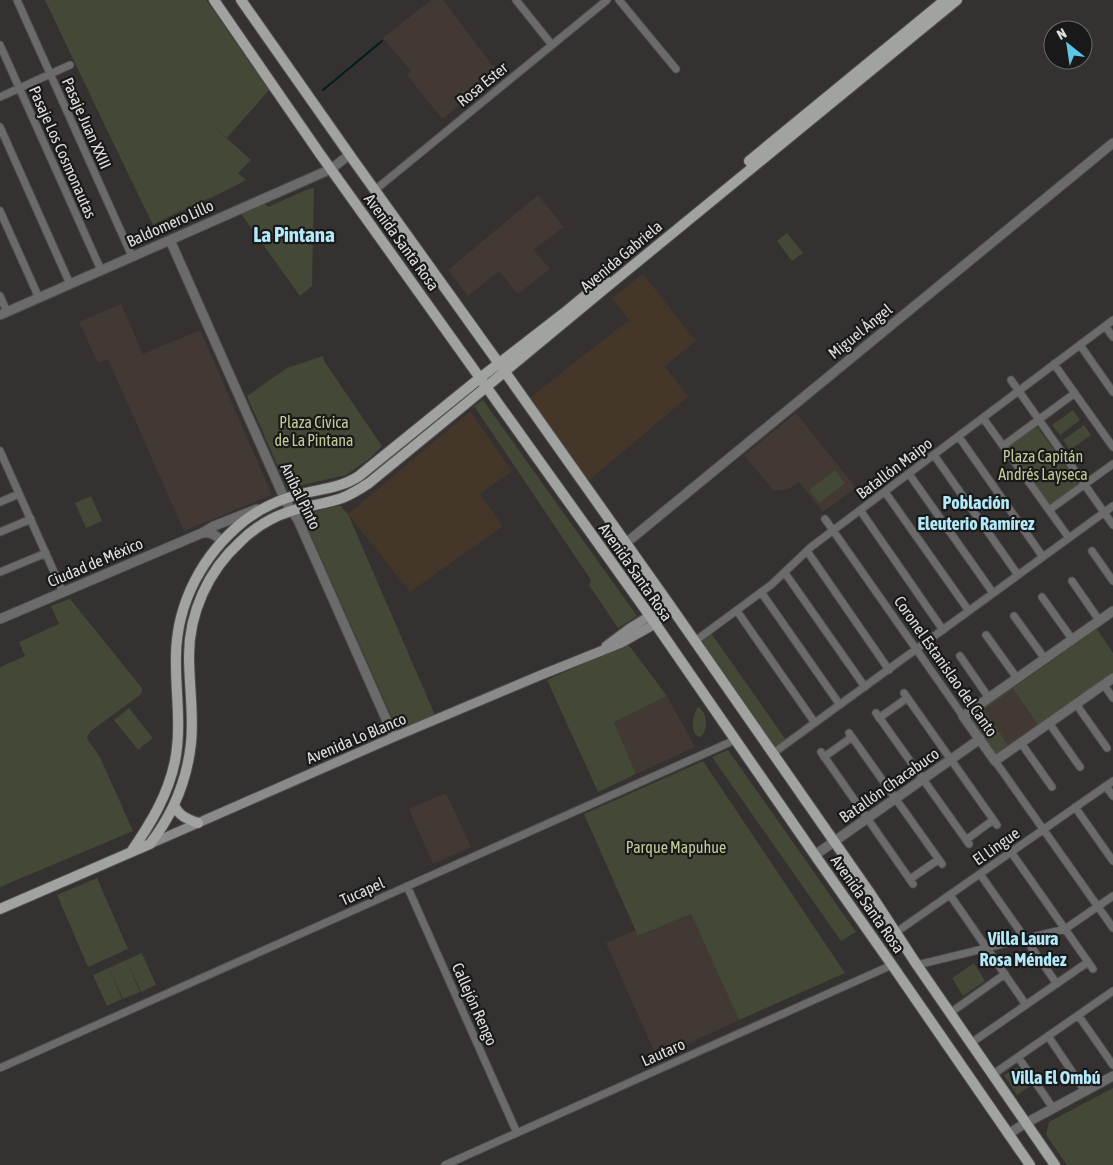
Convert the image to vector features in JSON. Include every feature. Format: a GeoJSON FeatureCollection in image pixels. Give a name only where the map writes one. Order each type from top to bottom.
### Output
{"type":"FeatureCollection","features":[{"type":"Feature","properties":{"kind":"main road","name":"Avenida Santa Rosa"},"geometry":{"type":"LineString","coordinates":[[214,0],[331,169],[652,620],[1030,1165]]}},
{"type":"Feature","properties":{"kind":"main road","name":"Avenida Santa Rosa"},"geometry":{"type":"LineString","coordinates":[[240,0],[671,606],[831,844],[870,893],[895,933],[1055,1165]]}},
{"type":"Feature","properties":{"kind":"main road","name":"Avenida Gabriela"},"geometry":{"type":"LineString","coordinates":[[150,844],[174,805],[184,779],[189,756],[192,720],[189,656],[195,615],[210,579],[235,546],[264,524],[292,511],[336,500],[356,492],[377,476],[487,387],[502,368],[564,313],[945,0]]}},
{"type":"Feature","properties":{"kind":"main road","name":"Avenida Gabriela"},"geometry":{"type":"LineString","coordinates":[[131,852],[151,822],[166,793],[175,760],[179,729],[176,645],[182,613],[195,579],[207,559],[222,541],[243,522],[267,506],[303,493],[339,486],[354,479],[480,378],[502,368],[608,286],[957,0]]}},
{"type":"Feature","properties":{"kind":"main road"},"geometry":{"type":"LineString","coordinates":[[222,541],[235,546]]}},
{"type":"Feature","properties":{"kind":"main road","name":"Avenida Lo Blanco"},"geometry":{"type":"LineString","coordinates":[[0,910],[394,737],[611,648],[671,606]]}},
{"type":"Feature","properties":{"kind":"main road"},"geometry":{"type":"LineString","coordinates":[[177,692],[191,691]]}},
{"type":"Feature","properties":{"kind":"main road"},"geometry":{"type":"LineString","coordinates":[[174,805],[180,815],[198,823]]}},
{"type":"Feature","properties":{"kind":"street","name":"Pasaje Juan XXIII"},"geometry":{"type":"LineString","coordinates":[[17,0],[132,256]]}},
{"type":"Feature","properties":{"kind":"street"},"geometry":{"type":"LineString","coordinates":[[516,0],[552,45]]}},
{"type":"Feature","properties":{"kind":"street","name":"Rosa Ester"},"geometry":{"type":"LineString","coordinates":[[375,190],[607,0]]}},
{"type":"Feature","properties":{"kind":"street"},"geometry":{"type":"LineString","coordinates":[[619,0],[676,69]]}},
{"type":"Feature","properties":{"kind":"street","name":"Pasaje Los Cosmonautas"},"geometry":{"type":"LineString","coordinates":[[0,45],[101,270]]}},
{"type":"Feature","properties":{"kind":"street"},"geometry":{"type":"LineString","coordinates":[[0,97],[70,65]]}},
{"type":"Feature","properties":{"kind":"street"},"geometry":{"type":"LineString","coordinates":[[0,128],[70,284]]}},
{"type":"Feature","properties":{"kind":"street","name":"Miguel Ángel"},"geometry":{"type":"LineString","coordinates":[[626,543],[1113,143]]}},
{"type":"Feature","properties":{"kind":"street","name":"Baldomero Lillo"},"geometry":{"type":"LineString","coordinates":[[4,314],[331,169],[350,155]]}},
{"type":"Feature","properties":{"kind":"street"},"geometry":{"type":"LineString","coordinates":[[0,211],[39,298]]}},
{"type":"Feature","properties":{"kind":"street","name":"Aníbal Pinto"},"geometry":{"type":"LineString","coordinates":[[170,240],[284,499],[298,520],[394,737]]}},
{"type":"Feature","properties":{"kind":"street"},"geometry":{"type":"LineString","coordinates":[[0,296],[4,314]]}},
{"type":"Feature","properties":{"kind":"street","name":"Batallón Maipo"},"geometry":{"type":"LineString","coordinates":[[695,641],[785,573],[807,551],[860,510],[1113,320]]}},
{"type":"Feature","properties":{"kind":"street"},"geometry":{"type":"LineString","coordinates":[[1105,326],[1113,337]]}},
{"type":"Feature","properties":{"kind":"street"},"geometry":{"type":"LineString","coordinates":[[1080,345],[1113,392]]}},
{"type":"Feature","properties":{"kind":"street"},"geometry":{"type":"LineString","coordinates":[[1054,364],[1113,447]]}},
{"type":"Feature","properties":{"kind":"street"},"geometry":{"type":"LineString","coordinates":[[1011,380],[1113,525]]}},
{"type":"Feature","properties":{"kind":"street"},"geometry":{"type":"LineString","coordinates":[[1003,446],[1075,393]]}},
{"type":"Feature","properties":{"kind":"street"},"geometry":{"type":"LineString","coordinates":[[983,418],[1068,538]]}},
{"type":"Feature","properties":{"kind":"street"},"geometry":{"type":"LineString","coordinates":[[959,436],[1043,557]]}},
{"type":"Feature","properties":{"kind":"street"},"geometry":{"type":"LineString","coordinates":[[0,451],[2,460],[64,592]]}},
{"type":"Feature","properties":{"kind":"street"},"geometry":{"type":"LineString","coordinates":[[934,455],[1018,575]]}},
{"type":"Feature","properties":{"kind":"street"},"geometry":{"type":"LineString","coordinates":[[1049,510],[1113,464]]}},
{"type":"Feature","properties":{"kind":"street"},"geometry":{"type":"LineString","coordinates":[[909,474],[993,593]]}},
{"type":"Feature","properties":{"kind":"street"},"geometry":{"type":"LineString","coordinates":[[885,492],[968,611]]}},
{"type":"Feature","properties":{"kind":"street"},"geometry":{"type":"LineString","coordinates":[[0,502],[19,494]]}},
{"type":"Feature","properties":{"kind":"street","name":"Ciudad de México"},"geometry":{"type":"LineString","coordinates":[[0,619],[202,533],[214,526],[267,506]]}},
{"type":"Feature","properties":{"kind":"street"},"geometry":{"type":"LineString","coordinates":[[772,754],[1113,506]]}},
{"type":"Feature","properties":{"kind":"street"},"geometry":{"type":"LineString","coordinates":[[860,510],[943,630]]}},
{"type":"Feature","properties":{"kind":"street"},"geometry":{"type":"LineString","coordinates":[[0,532],[30,519]]}},
{"type":"Feature","properties":{"kind":"street","name":"Coronel Estanislao del Canto"},"geometry":{"type":"LineString","coordinates":[[825,519],[1113,928]]}},
{"type":"Feature","properties":{"kind":"street"},"geometry":{"type":"LineString","coordinates":[[202,533],[214,534],[222,541]]}},
{"type":"Feature","properties":{"kind":"street"},"geometry":{"type":"LineString","coordinates":[[807,551],[889,670]]}},
{"type":"Feature","properties":{"kind":"street"},"geometry":{"type":"LineString","coordinates":[[1092,551],[1113,581]]}},
{"type":"Feature","properties":{"kind":"street"},"geometry":{"type":"LineString","coordinates":[[0,572],[46,553]]}},
{"type":"Feature","properties":{"kind":"street"},"geometry":{"type":"LineString","coordinates":[[785,573],[865,687]]}},
{"type":"Feature","properties":{"kind":"street"},"geometry":{"type":"LineString","coordinates":[[1072,581],[1099,620]]}},
{"type":"Feature","properties":{"kind":"street"},"geometry":{"type":"LineString","coordinates":[[761,592],[840,705]]}},
{"type":"Feature","properties":{"kind":"street"},"geometry":{"type":"LineString","coordinates":[[1042,597],[1072,640]]}},
{"type":"Feature","properties":{"kind":"street"},"geometry":{"type":"LineString","coordinates":[[737,610],[815,723]]}},
{"type":"Feature","properties":{"kind":"street"},"geometry":{"type":"LineString","coordinates":[[963,716],[1113,611]]}},
{"type":"Feature","properties":{"kind":"street"},"geometry":{"type":"LineString","coordinates":[[1014,616],[1045,659]]}},
{"type":"Feature","properties":{"kind":"street"},"geometry":{"type":"LineString","coordinates":[[986,635],[1017,678]]}},
{"type":"Feature","properties":{"kind":"street"},"geometry":{"type":"LineString","coordinates":[[960,656],[989,698]]}},
{"type":"Feature","properties":{"kind":"street"},"geometry":{"type":"LineString","coordinates":[[995,761],[1113,678]]}},
{"type":"Feature","properties":{"kind":"street"},"geometry":{"type":"LineString","coordinates":[[1104,685],[1113,698]]}},
{"type":"Feature","properties":{"kind":"street"},"geometry":{"type":"LineString","coordinates":[[906,696],[950,760],[995,823],[967,842],[878,715],[906,696]]}},
{"type":"Feature","properties":{"kind":"street"},"geometry":{"type":"LineString","coordinates":[[1076,704],[1107,748]]}},
{"type":"Feature","properties":{"kind":"street"},"geometry":{"type":"LineString","coordinates":[[1049,724],[1080,767]]}},
{"type":"Feature","properties":{"kind":"street"},"geometry":{"type":"LineString","coordinates":[[850,735],[895,799],[940,862],[912,882],[822,754],[850,735]]}},
{"type":"Feature","properties":{"kind":"street","name":"Batallón Chacabuco"},"geometry":{"type":"LineString","coordinates":[[814,855],[980,739]]}},
{"type":"Feature","properties":{"kind":"street","name":"Tucapel"},"geometry":{"type":"LineString","coordinates":[[0,1068],[735,740]]}},
{"type":"Feature","properties":{"kind":"street"},"geometry":{"type":"LineString","coordinates":[[1021,743],[1052,787]]}},
{"type":"Feature","properties":{"kind":"street","name":"El Lingue"},"geometry":{"type":"LineString","coordinates":[[895,933],[1113,781]]}},
{"type":"Feature","properties":{"kind":"street"},"geometry":{"type":"LineString","coordinates":[[1106,786],[1113,796]]}},
{"type":"Feature","properties":{"kind":"street"},"geometry":{"type":"LineString","coordinates":[[1076,807],[1113,861]]}},
{"type":"Feature","properties":{"kind":"street"},"geometry":{"type":"LineString","coordinates":[[1011,852],[1093,969]]}},
{"type":"Feature","properties":{"kind":"street"},"geometry":{"type":"LineString","coordinates":[[980,874],[1057,984]]}},
{"type":"Feature","properties":{"kind":"street","name":"Callejón Rengo"},"geometry":{"type":"LineString","coordinates":[[407,886],[517,1133]]}},
{"type":"Feature","properties":{"kind":"street"},"geometry":{"type":"LineString","coordinates":[[950,895],[1026,1005]]}},
{"type":"Feature","properties":{"kind":"street"},"geometry":{"type":"LineString","coordinates":[[917,965],[1065,929],[1113,896]]}},
{"type":"Feature","properties":{"kind":"street"},"geometry":{"type":"LineString","coordinates":[[971,1043],[1088,962]]}},
{"type":"Feature","properties":{"kind":"street","name":"Lautaro"},"geometry":{"type":"LineString","coordinates":[[445,1165],[892,965]]}},
{"type":"Feature","properties":{"kind":"street"},"geometry":{"type":"LineString","coordinates":[[950,1013],[1005,974]]}},
{"type":"Feature","properties":{"kind":"street"},"geometry":{"type":"LineString","coordinates":[[992,1074],[1110,992],[1113,1002]]}},
{"type":"Feature","properties":{"kind":"street"},"geometry":{"type":"LineString","coordinates":[[1078,1015],[1113,1066]]}},
{"type":"Feature","properties":{"kind":"street"},"geometry":{"type":"LineString","coordinates":[[1048,1036],[1085,1091]]}},
{"type":"Feature","properties":{"kind":"street"},"geometry":{"type":"LineString","coordinates":[[1018,1057],[1053,1108]]}},
{"type":"Feature","properties":{"kind":"street"},"geometry":{"type":"LineString","coordinates":[[1008,1134],[1113,1076]]}},
{"type":"Feature","properties":{"kind":"shaded area"},"geometry":{"type":"Polygon","coordinates":[[[431,0],[443,0],[499,74],[442,119],[407,75],[411,71],[383,38],[431,0]]]}},
{"type":"Feature","properties":{"kind":"shaded area"},"geometry":{"type":"Polygon","coordinates":[[[538,195],[564,227],[533,250],[550,269],[518,294],[499,271],[468,296],[448,270],[538,195]]]}},
{"type":"Feature","properties":{"kind":"shaded area"},"geometry":{"type":"Polygon","coordinates":[[[643,274],[696,341],[665,366],[688,397],[588,481],[529,398],[629,320],[612,298],[643,274]]]}},
{"type":"Feature","properties":{"kind":"shaded area"},"geometry":{"type":"Polygon","coordinates":[[[121,304],[143,354],[200,330],[272,495],[184,531],[108,359],[98,363],[79,322],[121,304]]]}},
{"type":"Feature","properties":{"kind":"shaded area"},"geometry":{"type":"Polygon","coordinates":[[[471,412],[512,471],[480,494],[503,526],[410,592],[348,514],[471,412]]]}},
{"type":"Feature","properties":{"kind":"shaded area"},"geometry":{"type":"Polygon","coordinates":[[[796,413],[856,488],[823,512],[799,482],[789,489],[774,491],[744,455],[796,413]]]}},
{"type":"Feature","properties":{"kind":"shaded area"},"geometry":{"type":"Polygon","coordinates":[[[1013,689],[1038,725],[1009,746],[984,710],[1013,689]]]}},
{"type":"Feature","properties":{"kind":"shaded area"},"geometry":{"type":"Polygon","coordinates":[[[667,696],[695,747],[636,774],[614,722],[667,696]]]}},
{"type":"Feature","properties":{"kind":"shaded area"},"geometry":{"type":"Polygon","coordinates":[[[446,793],[471,847],[433,864],[409,809],[446,793]]]}},
{"type":"Feature","properties":{"kind":"shaded area"},"geometry":{"type":"Polygon","coordinates":[[[691,914],[739,1020],[657,1058],[606,943],[636,930],[639,936],[691,914]]]}},
{"type":"Feature","properties":{"kind":"green space"},"geometry":{"type":"Polygon","coordinates":[[[45,0],[206,0],[269,90],[227,138],[214,127],[251,160],[238,173],[246,180],[153,225],[45,0]]]}},
{"type":"Feature","properties":{"kind":"green space"},"geometry":{"type":"Polygon","coordinates":[[[314,188],[312,286],[300,296],[241,214],[263,202],[268,207],[314,188]]]}},
{"type":"Feature","properties":{"kind":"green space"},"geometry":{"type":"Polygon","coordinates":[[[787,233],[803,253],[792,261],[777,241],[787,233]]]}},
{"type":"Feature","properties":{"kind":"green space","name":"Plaza Cívica de La Pintana"},"geometry":{"type":"Polygon","coordinates":[[[323,356],[324,361],[382,446],[369,459],[346,475],[288,490],[247,396],[287,368],[323,356]]]}},
{"type":"Feature","properties":{"kind":"green space"},"geometry":{"type":"Polygon","coordinates":[[[483,400],[637,616],[618,628],[589,585],[591,580],[474,406],[483,400]]]}},
{"type":"Feature","properties":{"kind":"green space"},"geometry":{"type":"Polygon","coordinates":[[[1073,410],[1080,420],[1060,435],[1052,425],[1073,410]]]}},
{"type":"Feature","properties":{"kind":"green space","name":"Plaza Capitán Andrés Layseca"},"geometry":{"type":"Polygon","coordinates":[[[1036,425],[1079,485],[1049,506],[1007,446],[1036,425]]]}},
{"type":"Feature","properties":{"kind":"green space"},"geometry":{"type":"Polygon","coordinates":[[[1084,425],[1091,435],[1070,450],[1063,440],[1084,425]]]}},
{"type":"Feature","properties":{"kind":"green space"},"geometry":{"type":"Polygon","coordinates":[[[835,470],[845,483],[819,503],[809,490],[835,470]]]}},
{"type":"Feature","properties":{"kind":"green space"},"geometry":{"type":"Polygon","coordinates":[[[91,496],[102,521],[86,528],[75,503],[91,496]]]}},
{"type":"Feature","properties":{"kind":"green space"},"geometry":{"type":"Polygon","coordinates":[[[340,505],[348,514],[435,715],[398,731],[302,515],[340,505]]]}},
{"type":"Feature","properties":{"kind":"green space"},"geometry":{"type":"Polygon","coordinates":[[[70,599],[142,688],[140,695],[91,731],[87,737],[100,757],[133,831],[0,887],[0,667],[25,656],[19,642],[59,624],[51,606],[70,599]]]}},
{"type":"Feature","properties":{"kind":"green space"},"geometry":{"type":"Polygon","coordinates":[[[1097,629],[1113,653],[1113,673],[1038,725],[1013,689],[984,710],[1009,746],[996,755],[970,718],[1097,629]]]}},
{"type":"Feature","properties":{"kind":"green space"},"geometry":{"type":"Polygon","coordinates":[[[711,633],[786,740],[775,749],[700,641],[711,633]]]}},
{"type":"Feature","properties":{"kind":"green space"},"geometry":{"type":"Polygon","coordinates":[[[628,644],[667,696],[614,722],[636,774],[598,792],[547,680],[628,644]]]}},
{"type":"Feature","properties":{"kind":"green space"},"geometry":{"type":"Polygon","coordinates":[[[698,707],[704,713],[706,722],[705,730],[700,737],[695,734],[693,729],[694,716],[698,707]]]}},
{"type":"Feature","properties":{"kind":"green space"},"geometry":{"type":"Polygon","coordinates":[[[129,708],[153,738],[138,750],[114,720],[129,708]]]}},
{"type":"Feature","properties":{"kind":"green space"},"geometry":{"type":"Polygon","coordinates":[[[728,750],[856,932],[841,941],[712,757],[728,750]]]}},
{"type":"Feature","properties":{"kind":"green space","name":"Parque Mapuhue"},"geometry":{"type":"Polygon","coordinates":[[[703,761],[845,973],[739,1020],[691,914],[638,936],[584,814],[703,761]]]}},
{"type":"Feature","properties":{"kind":"green space"},"geometry":{"type":"Polygon","coordinates":[[[97,878],[128,949],[88,967],[57,895],[97,878]]]}},
{"type":"Feature","properties":{"kind":"green space"},"geometry":{"type":"Polygon","coordinates":[[[142,953],[156,985],[141,992],[126,960],[142,953]]]}},
{"type":"Feature","properties":{"kind":"green space"},"geometry":{"type":"Polygon","coordinates":[[[126,960],[140,992],[123,999],[109,968],[126,960]]]}},
{"type":"Feature","properties":{"kind":"green space"},"geometry":{"type":"Polygon","coordinates":[[[974,963],[985,981],[963,996],[952,978],[974,963]]]}},
{"type":"Feature","properties":{"kind":"green space"},"geometry":{"type":"Polygon","coordinates":[[[109,968],[122,999],[107,1006],[93,975],[109,968]]]}},
{"type":"Feature","properties":{"kind":"green space"},"geometry":{"type":"Polygon","coordinates":[[[1017,1067],[1029,1087],[1017,1095],[1004,1075],[1017,1067]]]}},
{"type":"Feature","properties":{"kind":"green space"},"geometry":{"type":"Polygon","coordinates":[[[1113,1088],[1113,1165],[1067,1165],[1046,1135],[1049,1122],[1113,1088]]]}},
{"type":"Feature","properties":{"kind":"waterway"},"geometry":{"type":"LineString","coordinates":[[323,90],[382,41]]}},
{"type":"Feature","properties":{"kind":"district","name":"La Pintana"},"geometry":{"type":"Point","coordinates":[294,234]}},
{"type":"Feature","properties":{"kind":"district","name":"Población Eleuterio Ramírez"},"geometry":{"type":"Point","coordinates":[976,512]}},
{"type":"Feature","properties":{"kind":"district","name":"Villa Laura Rosa Méndez"},"geometry":{"type":"Point","coordinates":[1023,948]}},
{"type":"Feature","properties":{"kind":"district","name":"Villa El Ombú"},"geometry":{"type":"Point","coordinates":[1056,1077]}}]}
